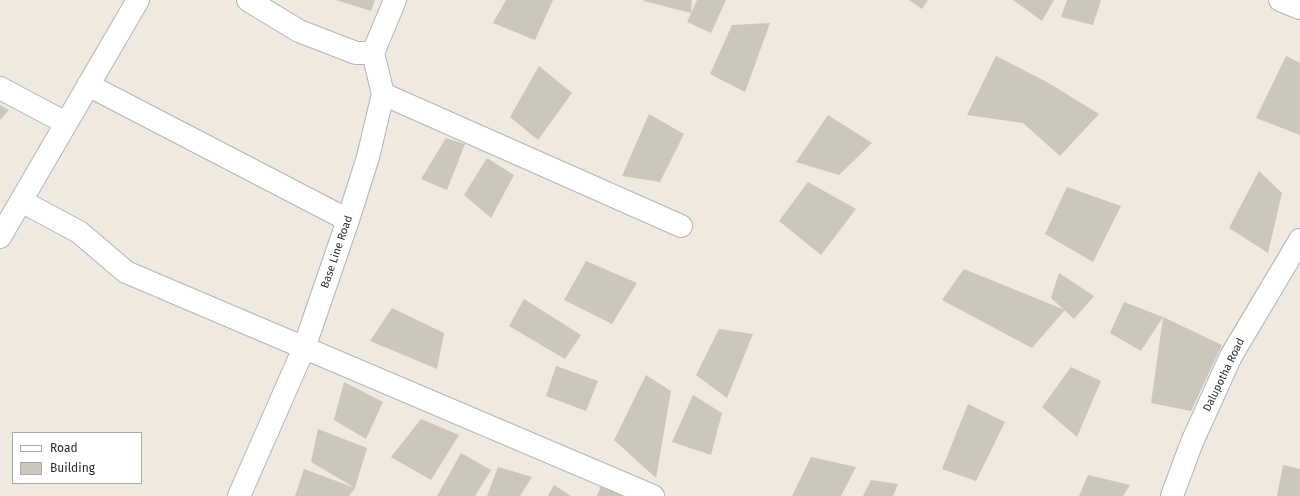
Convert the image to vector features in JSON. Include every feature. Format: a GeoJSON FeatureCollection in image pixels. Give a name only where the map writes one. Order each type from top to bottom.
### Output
{"type":"FeatureCollection","features":[{"type":"Feature","properties":{"kind":"street"},"geometry":{"type":"LineString","coordinates":[[0,237],[138,0]]}},
{"type":"Feature","properties":{"kind":"street"},"geometry":{"type":"LineString","coordinates":[[248,0],[299,31],[356,53],[373,53],[395,0]]}},
{"type":"Feature","properties":{"kind":"street"},"geometry":{"type":"LineString","coordinates":[[1280,0],[1300,8]]}},
{"type":"Feature","properties":{"kind":"street","name":"Base Line Road"},"geometry":{"type":"LineString","coordinates":[[239,496],[304,348],[368,157],[383,94],[373,53]]}},
{"type":"Feature","properties":{"kind":"street"},"geometry":{"type":"LineString","coordinates":[[88,85],[348,220]]}},
{"type":"Feature","properties":{"kind":"street"},"geometry":{"type":"LineString","coordinates":[[0,88],[66,123]]}},
{"type":"Feature","properties":{"kind":"street"},"geometry":{"type":"LineString","coordinates":[[383,94],[681,226]]}},
{"type":"Feature","properties":{"kind":"street"},"geometry":{"type":"LineString","coordinates":[[21,201],[79,232],[126,272],[653,496]]}},
{"type":"Feature","properties":{"kind":"street","name":"Dalupotha Road"},"geometry":{"type":"LineString","coordinates":[[1172,496],[1192,442],[1231,356],[1300,240]]}},
{"type":"Feature","properties":{"kind":"building"},"geometry":{"type":"Polygon","coordinates":[[[336,0],[375,0],[371,11],[336,0]]]}},
{"type":"Feature","properties":{"kind":"building"},"geometry":{"type":"Polygon","coordinates":[[[506,0],[553,0],[535,40],[493,23],[506,0]]]}},
{"type":"Feature","properties":{"kind":"building"},"geometry":{"type":"Polygon","coordinates":[[[692,0],[691,13],[644,1],[692,0]]]}},
{"type":"Feature","properties":{"kind":"building"},"geometry":{"type":"Polygon","coordinates":[[[697,0],[726,0],[711,33],[687,22],[697,0]]]}},
{"type":"Feature","properties":{"kind":"building"},"geometry":{"type":"Polygon","coordinates":[[[909,0],[928,0],[922,9],[909,0]]]}},
{"type":"Feature","properties":{"kind":"building"},"geometry":{"type":"Polygon","coordinates":[[[1013,0],[1054,0],[1042,21],[1013,0]]]}},
{"type":"Feature","properties":{"kind":"building"},"geometry":{"type":"Polygon","coordinates":[[[1067,0],[1101,0],[1093,25],[1061,17],[1067,0]]]}},
{"type":"Feature","properties":{"kind":"building"},"geometry":{"type":"Polygon","coordinates":[[[770,23],[745,92],[710,74],[732,25],[770,23]]]}},
{"type":"Feature","properties":{"kind":"building"},"geometry":{"type":"Polygon","coordinates":[[[996,56],[1047,82],[1099,114],[1060,156],[1023,123],[967,115],[996,56]]]}},
{"type":"Feature","properties":{"kind":"building"},"geometry":{"type":"Polygon","coordinates":[[[1286,56],[1300,63],[1300,135],[1256,118],[1286,56]]]}},
{"type":"Feature","properties":{"kind":"building"},"geometry":{"type":"Polygon","coordinates":[[[539,66],[572,93],[538,140],[510,117],[539,66]]]}},
{"type":"Feature","properties":{"kind":"building"},"geometry":{"type":"Polygon","coordinates":[[[0,105],[9,110],[0,120],[0,105]]]}},
{"type":"Feature","properties":{"kind":"building"},"geometry":{"type":"Polygon","coordinates":[[[649,114],[684,134],[660,182],[622,176],[649,114]]]}},
{"type":"Feature","properties":{"kind":"building"},"geometry":{"type":"Polygon","coordinates":[[[828,115],[872,143],[839,175],[796,162],[828,115]]]}},
{"type":"Feature","properties":{"kind":"building"},"geometry":{"type":"Polygon","coordinates":[[[446,138],[465,144],[447,190],[421,179],[446,138]]]}},
{"type":"Feature","properties":{"kind":"building"},"geometry":{"type":"Polygon","coordinates":[[[487,158],[514,175],[491,218],[464,195],[487,158]]]}},
{"type":"Feature","properties":{"kind":"building"},"geometry":{"type":"Polygon","coordinates":[[[1259,171],[1282,193],[1268,253],[1229,228],[1259,171]]]}},
{"type":"Feature","properties":{"kind":"building"},"geometry":{"type":"Polygon","coordinates":[[[808,182],[856,209],[821,255],[779,221],[808,182]]]}},
{"type":"Feature","properties":{"kind":"building"},"geometry":{"type":"Polygon","coordinates":[[[1067,187],[1121,206],[1093,262],[1045,234],[1067,187]]]}},
{"type":"Feature","properties":{"kind":"building"},"geometry":{"type":"Polygon","coordinates":[[[586,261],[637,283],[612,324],[564,300],[586,261]]]}},
{"type":"Feature","properties":{"kind":"building"},"geometry":{"type":"Polygon","coordinates":[[[964,269],[1065,310],[1032,348],[942,300],[964,269]]]}},
{"type":"Feature","properties":{"kind":"building"},"geometry":{"type":"Polygon","coordinates":[[[1059,273],[1094,296],[1074,319],[1051,298],[1059,273]]]}},
{"type":"Feature","properties":{"kind":"building"},"geometry":{"type":"Polygon","coordinates":[[[524,299],[581,335],[565,359],[509,326],[524,299]]]}},
{"type":"Feature","properties":{"kind":"building"},"geometry":{"type":"Polygon","coordinates":[[[1124,302],[1163,317],[1141,351],[1110,333],[1124,302]]]}},
{"type":"Feature","properties":{"kind":"building"},"geometry":{"type":"Polygon","coordinates":[[[392,308],[444,333],[437,369],[370,341],[392,308]]]}},
{"type":"Feature","properties":{"kind":"building"},"geometry":{"type":"Polygon","coordinates":[[[1163,317],[1222,345],[1191,411],[1151,403],[1163,317]]]}},
{"type":"Feature","properties":{"kind":"building"},"geometry":{"type":"Polygon","coordinates":[[[719,329],[753,334],[727,398],[696,375],[719,329]]]}},
{"type":"Feature","properties":{"kind":"building"},"geometry":{"type":"Polygon","coordinates":[[[556,366],[598,381],[586,411],[546,396],[556,366]]]}},
{"type":"Feature","properties":{"kind":"building"},"geometry":{"type":"Polygon","coordinates":[[[1071,367],[1101,381],[1077,437],[1042,407],[1071,367]]]}},
{"type":"Feature","properties":{"kind":"building"},"geometry":{"type":"Polygon","coordinates":[[[646,375],[671,391],[656,478],[614,440],[646,375]]]}},
{"type":"Feature","properties":{"kind":"building"},"geometry":{"type":"Polygon","coordinates":[[[344,382],[383,402],[366,439],[334,420],[344,382]]]}},
{"type":"Feature","properties":{"kind":"building"},"geometry":{"type":"Polygon","coordinates":[[[693,395],[722,413],[711,455],[672,442],[693,395]]]}},
{"type":"Feature","properties":{"kind":"building"},"geometry":{"type":"Polygon","coordinates":[[[968,404],[1005,422],[976,481],[942,469],[968,404]]]}},
{"type":"Feature","properties":{"kind":"building"},"geometry":{"type":"Polygon","coordinates":[[[421,419],[459,435],[431,480],[391,457],[421,419]]]}},
{"type":"Feature","properties":{"kind":"building"},"geometry":{"type":"Polygon","coordinates":[[[318,429],[367,448],[355,488],[311,462],[318,429]]]}},
{"type":"Feature","properties":{"kind":"building"},"geometry":{"type":"Polygon","coordinates":[[[461,453],[491,470],[475,496],[437,496],[461,453]]]}},
{"type":"Feature","properties":{"kind":"building"},"geometry":{"type":"Polygon","coordinates":[[[811,457],[856,467],[841,496],[792,496],[811,457]]]}},
{"type":"Feature","properties":{"kind":"building"},"geometry":{"type":"Polygon","coordinates":[[[1283,465],[1300,469],[1300,496],[1277,496],[1283,465]]]}},
{"type":"Feature","properties":{"kind":"building"},"geometry":{"type":"Polygon","coordinates":[[[498,467],[532,477],[520,496],[487,496],[498,467]]]}},
{"type":"Feature","properties":{"kind":"building"},"geometry":{"type":"Polygon","coordinates":[[[304,469],[355,488],[349,496],[295,496],[304,469]]]}},
{"type":"Feature","properties":{"kind":"building"},"geometry":{"type":"Polygon","coordinates":[[[1088,475],[1130,485],[1123,496],[1079,496],[1088,475]]]}},
{"type":"Feature","properties":{"kind":"building"},"geometry":{"type":"Polygon","coordinates":[[[871,480],[898,484],[893,496],[863,496],[871,480]]]}},
{"type":"Feature","properties":{"kind":"building"},"geometry":{"type":"Polygon","coordinates":[[[554,485],[571,496],[548,496],[554,485]]]}},
{"type":"Feature","properties":{"kind":"building"},"geometry":{"type":"Polygon","coordinates":[[[601,486],[628,496],[597,496],[601,486]]]}}]}
